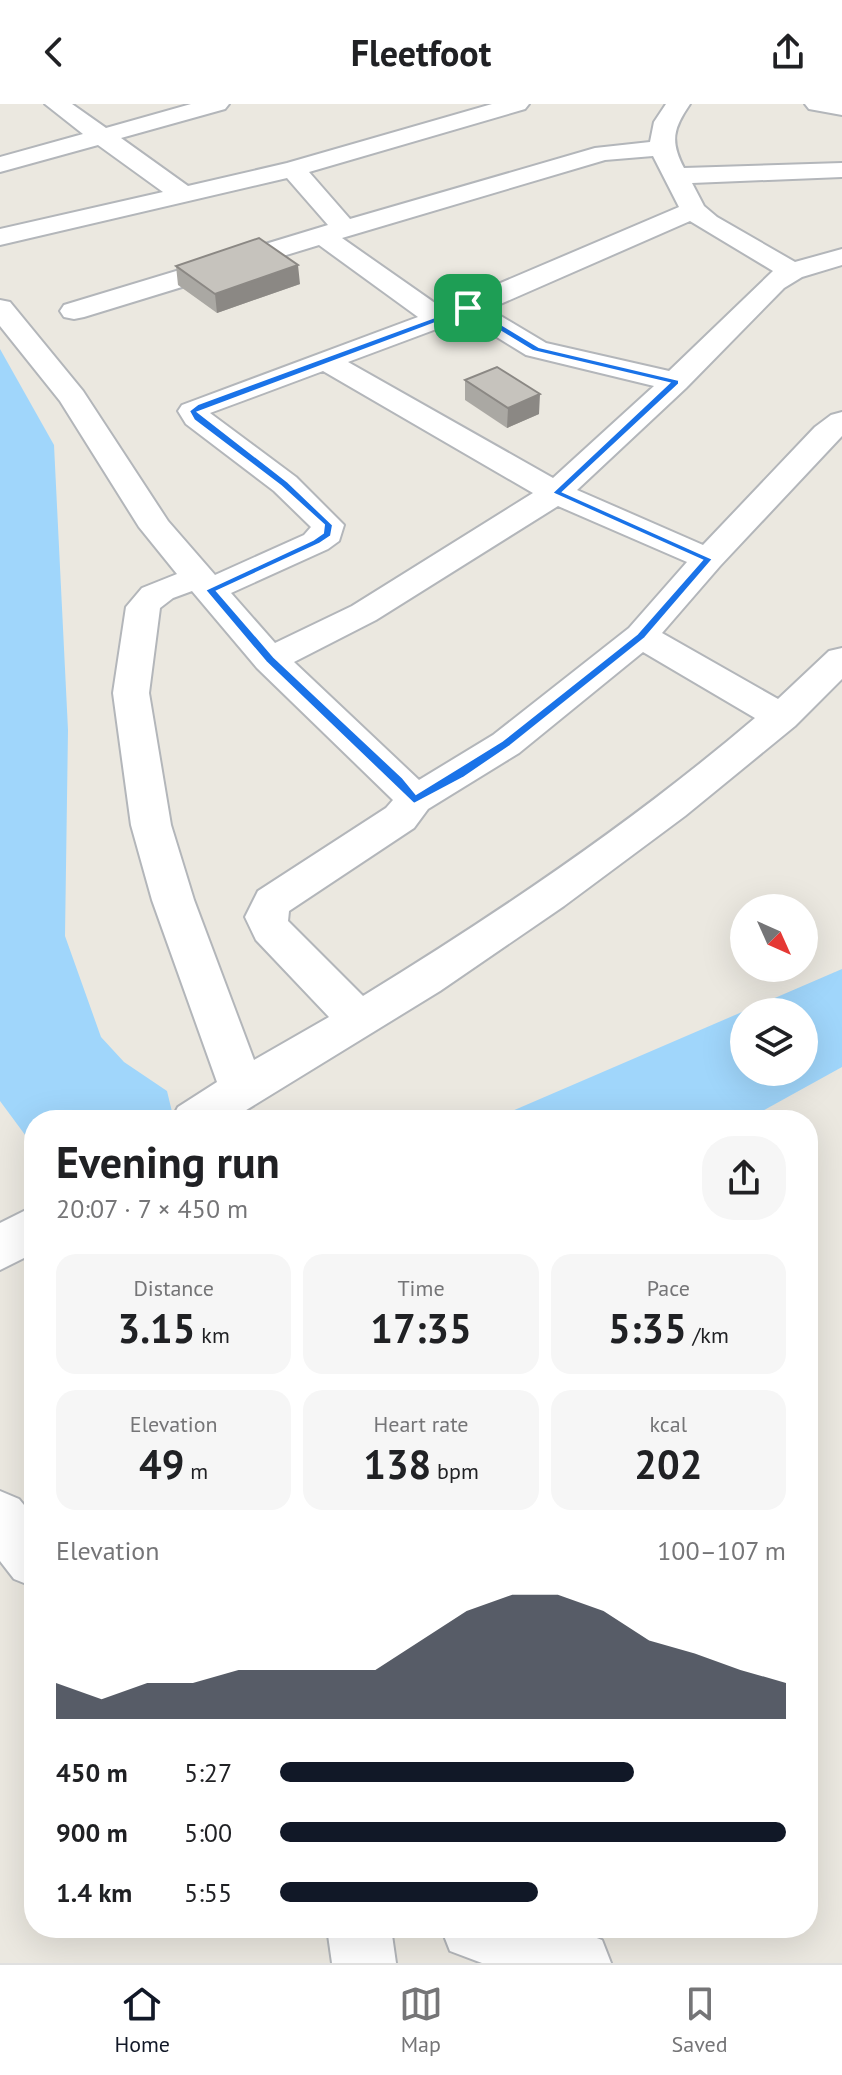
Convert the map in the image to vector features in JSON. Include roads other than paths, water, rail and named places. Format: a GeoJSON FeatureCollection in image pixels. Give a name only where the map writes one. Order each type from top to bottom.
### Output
{"type":"FeatureCollection","features":[{"type":"Feature","properties":{"kind":"street"},"geometry":{"type":"LineString","coordinates":[[57,104],[184,195]]}},
{"type":"Feature","properties":{"kind":"street"},"geometry":{"type":"LineString","coordinates":[[0,165],[217,104]]}},
{"type":"Feature","properties":{"kind":"street"},"geometry":{"type":"LineString","coordinates":[[0,237],[293,169],[517,104]]}},
{"type":"Feature","properties":{"kind":"street"},"geometry":{"type":"LineString","coordinates":[[678,104],[666,122],[661,148],[693,210],[792,271]]}},
{"type":"Feature","properties":{"kind":"street"},"geometry":{"type":"LineString","coordinates":[[817,104],[842,108]]}},
{"type":"Feature","properties":{"kind":"street"},"geometry":{"type":"LineString","coordinates":[[418,108],[454,121]]}},
{"type":"Feature","properties":{"kind":"street"},"geometry":{"type":"LineString","coordinates":[[74,311],[576,160],[604,153],[661,148]]}},
{"type":"Feature","properties":{"kind":"street"},"geometry":{"type":"LineString","coordinates":[[293,169],[334,232],[439,319]]}},
{"type":"Feature","properties":{"kind":"street"},"geometry":{"type":"LineString","coordinates":[[677,176],[842,170]]}},
{"type":"Feature","properties":{"kind":"street"},"geometry":{"type":"LineString","coordinates":[[693,210],[468,308],[193,411],[197,418],[285,484],[328,525],[327,534],[316,542],[205,584],[161,590],[150,596],[143,607],[131,693],[151,825],[173,900],[221,1102],[359,1020],[559,891],[782,717],[842,659]]}},
{"type":"Feature","properties":{"kind":"street"},"geometry":{"type":"LineString","coordinates":[[270,660],[364,613],[556,493],[676,382],[774,282],[792,271],[842,257]]}},
{"type":"Feature","properties":{"kind":"street"},"geometry":{"type":"LineString","coordinates":[[0,308],[72,397],[155,527],[270,660],[399,781],[414,800]]}},
{"type":"Feature","properties":{"kind":"street"},"geometry":{"type":"LineString","coordinates":[[468,308],[536,349],[676,382]]}},
{"type":"Feature","properties":{"kind":"street"},"geometry":{"type":"LineString","coordinates":[[324,360],[556,493],[708,559]]}},
{"type":"Feature","properties":{"kind":"street"},"geometry":{"type":"LineString","coordinates":[[359,1020],[271,929],[266,917],[273,902],[400,818],[414,800],[506,744],[641,636],[708,559],[826,433],[842,421]]}},
{"type":"Feature","properties":{"kind":"street"},"geometry":{"type":"LineString","coordinates":[[641,636],[782,717]]}},
{"type":"Feature","properties":{"kind":"street"},"geometry":{"type":"LineString","coordinates":[[0,1518],[24,1548]]}},
{"type":"Feature","properties":{"kind":"street"},"geometry":{"type":"LineString","coordinates":[[360,1938],[364,1963]]}},
{"type":"Feature","properties":{"kind":"street"},"geometry":{"type":"LineString","coordinates":[[503,1938],[579,1963]]}},
{"type":"Feature","properties":{"kind":"water"},"geometry":{"type":"Polygon","coordinates":[[[0,349],[54,445],[68,730],[65,936],[101,1037],[124,1062],[167,1091],[172,1110],[24,1110],[24,1133],[0,1101],[0,349]]]}},
{"type":"Feature","properties":{"kind":"water"},"geometry":{"type":"Polygon","coordinates":[[[842,969],[842,1067],[818,1080],[818,998],[775,998],[818,982],[842,969]]]}},
{"type":"Feature","properties":{"kind":"water"},"geometry":{"type":"Polygon","coordinates":[[[730,1017],[730,1086],[808,1086],[764,1110],[514,1110],[730,1017]]]}}]}
